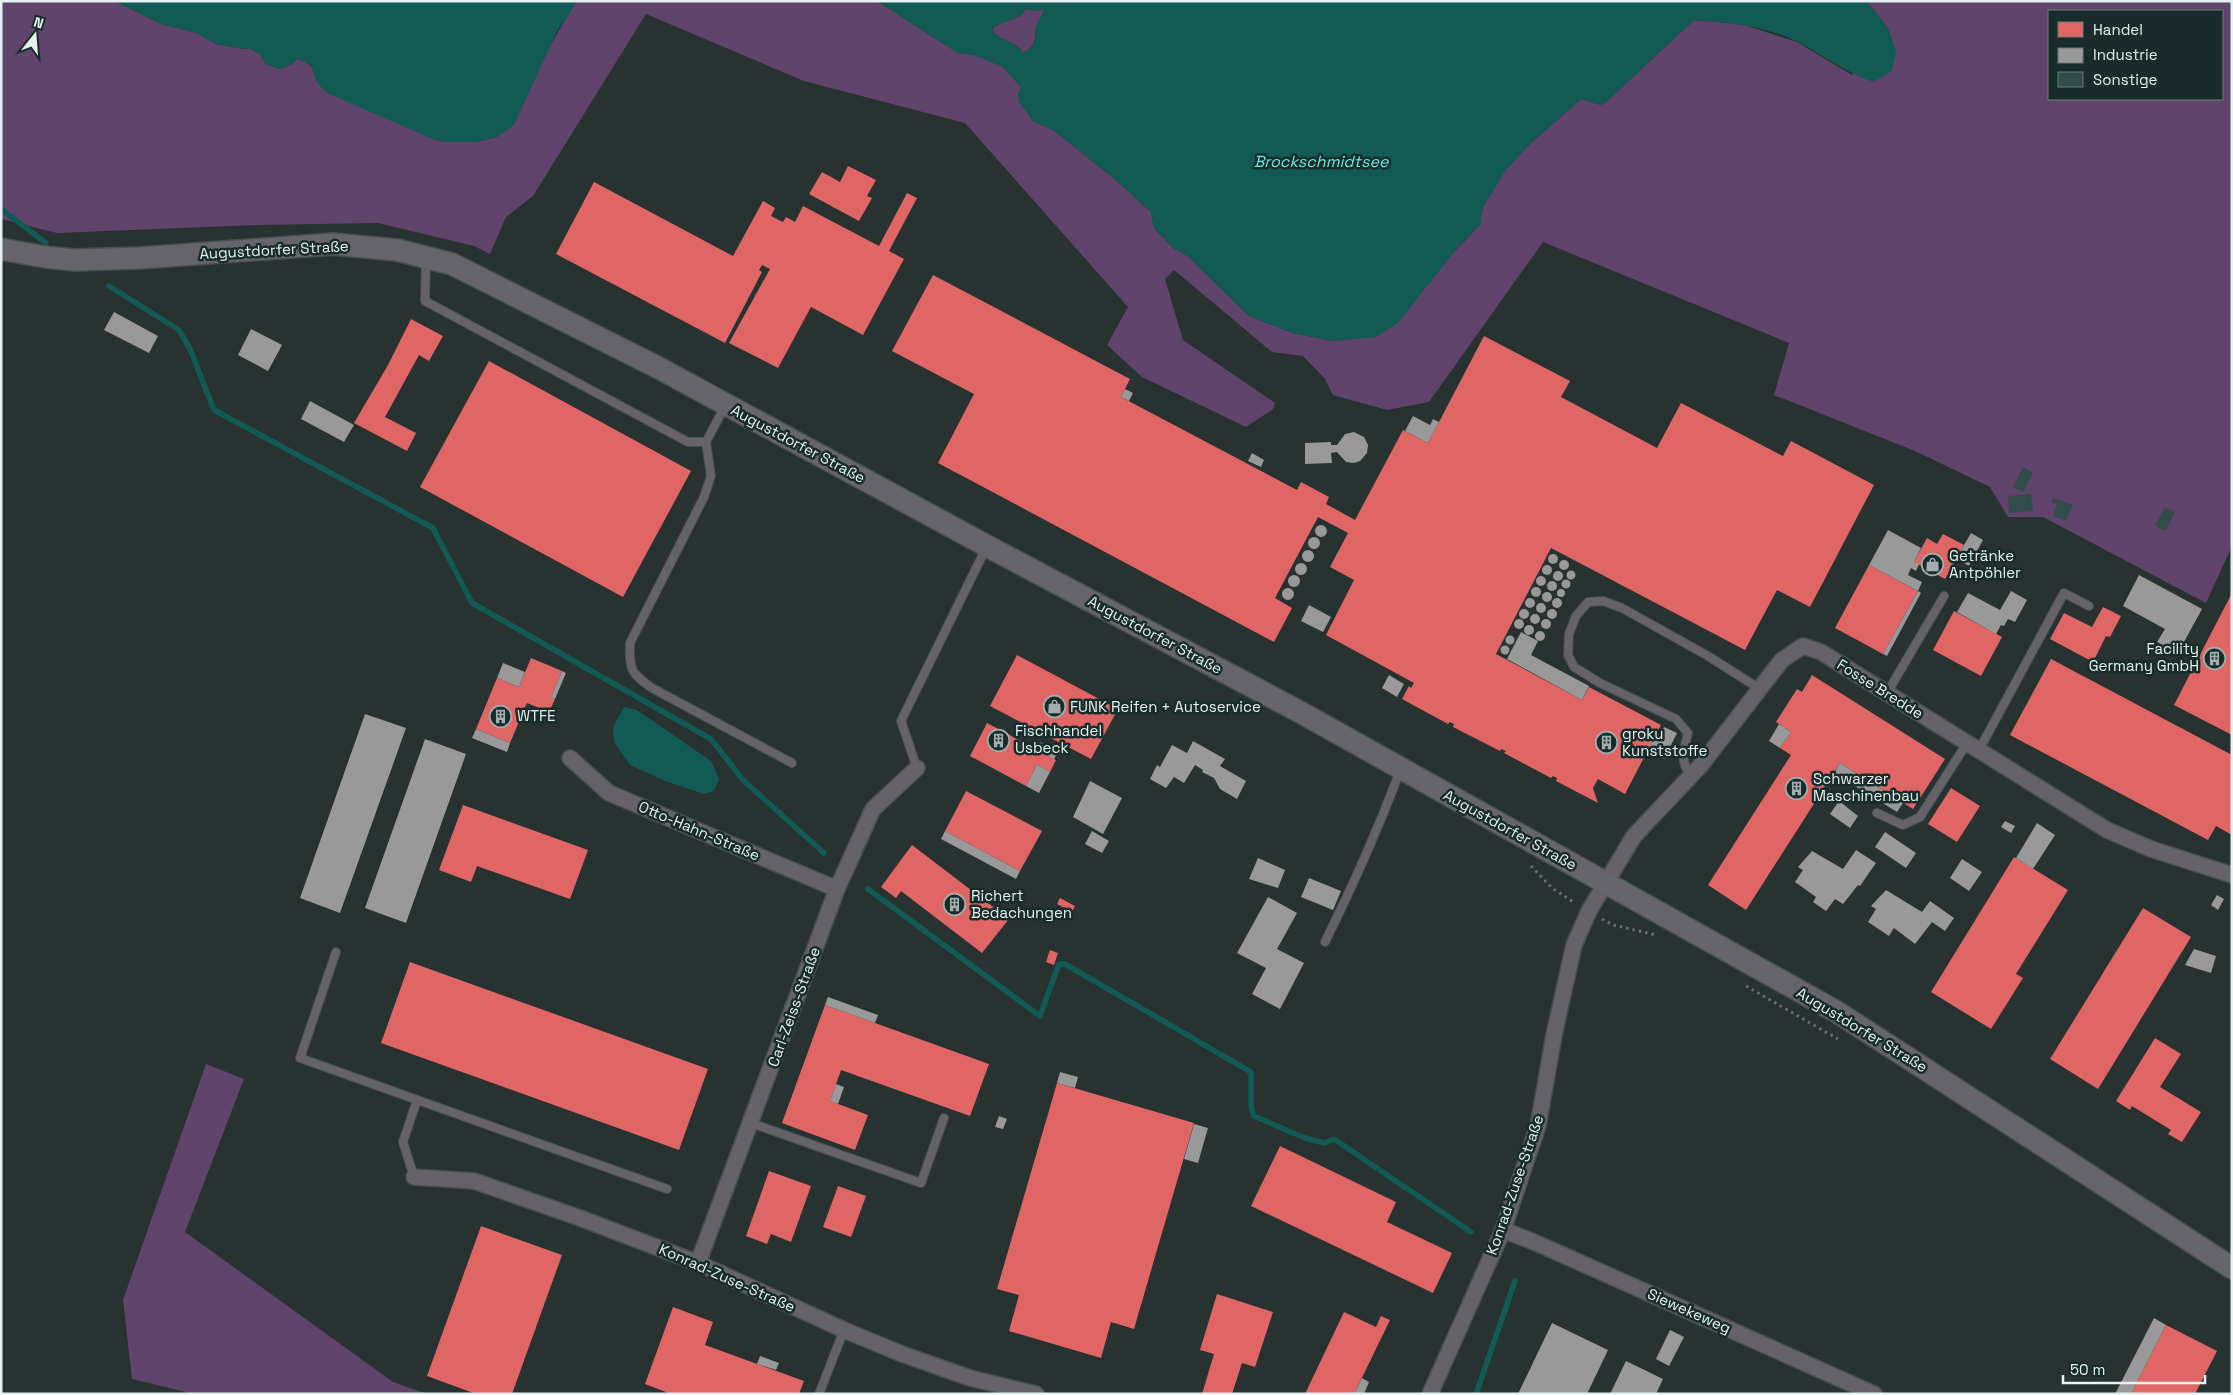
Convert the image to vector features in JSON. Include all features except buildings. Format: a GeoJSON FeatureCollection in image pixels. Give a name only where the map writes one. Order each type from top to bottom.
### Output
{"type":"FeatureCollection","features":[{"type":"Feature","properties":{"kind":"main road","name":"Augustdorfer Straße"},"geometry":{"type":"LineString","coordinates":[[1,249],[75,260],[140,258],[333,244],[397,250],[452,264],[656,366],[987,546],[1300,712],[1836,1012],[2093,1176],[2232,1268]]}},
{"type":"Feature","properties":{"kind":"street","name":"Fosse Bredde"},"geometry":{"type":"LineString","coordinates":[[1606,884],[1634,836],[1692,776],[1782,660],[1803,646],[1821,652],[2107,830],[2151,849],[2232,875]]}},
{"type":"Feature","properties":{"kind":"street","name":"Otto-Hahn-Straße"},"geometry":{"type":"LineString","coordinates":[[570,758],[609,794],[837,889]]}},
{"type":"Feature","properties":{"kind":"street","name":"Carl-Zeiss-Straße"},"geometry":{"type":"LineString","coordinates":[[698,1263],[837,889],[872,809],[917,768]]}},
{"type":"Feature","properties":{"kind":"street","name":"Konrad-Zuse-Straße"},"geometry":{"type":"LineString","coordinates":[[1430,1394],[1502,1230],[1538,1126],[1554,1035],[1574,945],[1589,912],[1606,884]]}},
{"type":"Feature","properties":{"kind":"street","name":"Konrad-Zuse-Straße"},"geometry":{"type":"LineString","coordinates":[[414,1177],[474,1181],[580,1218],[698,1263],[844,1330],[902,1354],[970,1378],[1036,1394]]}},
{"type":"Feature","properties":{"kind":"street","name":"Siewekeweg"},"geometry":{"type":"LineString","coordinates":[[1502,1230],[1534,1242],[1874,1394]]}},
{"type":"Feature","properties":{"kind":"lane"},"geometry":{"type":"LineString","coordinates":[[426,257],[425,301],[688,442],[706,442]]}},
{"type":"Feature","properties":{"kind":"lane"},"geometry":{"type":"LineString","coordinates":[[726,404],[706,442],[711,476],[704,497],[630,643],[629,664],[638,678],[652,688],[792,763]]}},
{"type":"Feature","properties":{"kind":"lane"},"geometry":{"type":"LineString","coordinates":[[917,768],[901,721],[987,546]]}},
{"type":"Feature","properties":{"kind":"lane"},"geometry":{"type":"LineString","coordinates":[[1877,813],[1903,825],[1920,817],[1973,746],[2064,594],[2089,606]]}},
{"type":"Feature","properties":{"kind":"lane"},"geometry":{"type":"LineString","coordinates":[[1887,693],[1944,596]]}},
{"type":"Feature","properties":{"kind":"lane"},"geometry":{"type":"LineString","coordinates":[[1692,776],[1684,768],[1683,759],[1688,733],[1676,719],[1600,684],[1574,667],[1568,655],[1569,634],[1576,616],[1588,602],[1602,601],[1622,608],[1760,689]]}},
{"type":"Feature","properties":{"kind":"lane"},"geometry":{"type":"LineString","coordinates":[[1325,942],[1382,818],[1401,769]]}},
{"type":"Feature","properties":{"kind":"lane"},"geometry":{"type":"LineString","coordinates":[[336,952],[300,1058],[666,1189]]}},
{"type":"Feature","properties":{"kind":"lane"},"geometry":{"type":"LineString","coordinates":[[414,1177],[403,1142],[417,1100]]}},
{"type":"Feature","properties":{"kind":"lane"},"geometry":{"type":"LineString","coordinates":[[751,1123],[921,1183],[944,1118]]}},
{"type":"Feature","properties":{"kind":"lane"},"geometry":{"type":"LineString","coordinates":[[819,1394],[844,1330]]}},
{"type":"Feature","properties":{"kind":"path"},"geometry":{"type":"LineString","coordinates":[[1589,912],[1613,925],[1655,935],[1664,940]]}},
{"type":"Feature","properties":{"kind":"path"},"geometry":{"type":"LineString","coordinates":[[1741,984],[1844,1042]]}},
{"type":"Feature","properties":{"kind":"shaded area"},"geometry":{"type":"Polygon","coordinates":[[[1,1],[115,1],[161,24],[197,33],[216,44],[243,49],[250,48],[260,54],[266,64],[279,69],[292,64],[297,59],[309,64],[315,73],[317,82],[435,140],[476,142],[497,137],[576,1],[877,1],[958,53],[974,55],[1002,66],[1021,87],[1028,114],[1033,121],[1053,130],[1110,175],[1151,212],[1154,228],[1173,248],[1188,256],[1249,316],[1293,333],[1333,341],[1448,258],[1480,225],[1483,207],[1504,171],[1532,142],[1581,99],[1601,105],[1607,101],[1694,20],[1741,24],[1797,42],[1852,75],[1888,28],[1866,1],[2232,1],[2232,546],[2206,603],[2043,517],[2008,517],[1990,487],[1915,451],[1774,395],[1789,343],[1543,242],[1429,402],[1387,410],[1333,395],[1325,379],[1303,356],[1272,352],[1174,270],[1165,279],[1183,340],[1275,403],[1273,409],[1246,427],[1142,377],[1107,345],[1128,307],[965,123],[804,81],[646,14],[533,196],[506,217],[490,254],[474,246],[378,223],[258,225],[57,233],[1,219],[1,1]]]}},
{"type":"Feature","properties":{"kind":"shaded area"},"geometry":{"type":"Polygon","coordinates":[[[1045,8],[1036,27],[1034,42],[1023,53],[992,30],[995,26],[1020,16],[1026,9],[1036,11],[1045,8]]]}},
{"type":"Feature","properties":{"kind":"shaded area"},"geometry":{"type":"Polygon","coordinates":[[[206,1064],[244,1079],[185,1232],[393,1382],[427,1394],[194,1394],[132,1379],[123,1300],[206,1064]]]}},
{"type":"Feature","properties":{"kind":"water"},"geometry":{"type":"Polygon","coordinates":[[[115,1],[576,1],[558,29],[514,125],[497,137],[476,142],[447,142],[435,140],[327,93],[315,78],[311,66],[304,61],[297,59],[292,64],[279,69],[266,64],[260,54],[250,48],[243,49],[216,44],[197,33],[161,24],[115,1]]]}},
{"type":"Feature","properties":{"kind":"water","name":"Brockschmidtsee"},"geometry":{"type":"Polygon","coordinates":[[[877,1],[1866,1],[1888,28],[1896,51],[1892,71],[1873,82],[1844,69],[1786,37],[1761,29],[1734,24],[1694,20],[1607,101],[1601,105],[1581,99],[1532,142],[1505,171],[1483,207],[1480,225],[1458,247],[1398,323],[1376,337],[1333,341],[1293,333],[1249,316],[1188,256],[1173,248],[1154,228],[1151,212],[1110,175],[1053,130],[1033,121],[1019,102],[1018,93],[1021,87],[1002,66],[974,55],[958,53],[877,1]],[[1026,9],[1020,16],[995,26],[992,30],[999,37],[1015,45],[1023,53],[1034,43],[1037,24],[1045,9],[1036,11],[1026,9]]]}},
{"type":"Feature","properties":{"kind":"water"},"geometry":{"type":"Polygon","coordinates":[[[624,707],[637,710],[711,761],[719,779],[714,791],[704,794],[665,781],[630,765],[614,742],[613,727],[624,707]]]}},
{"type":"Feature","properties":{"kind":"waterway"},"geometry":{"type":"LineString","coordinates":[[1,209],[46,243]]}},
{"type":"Feature","properties":{"kind":"waterway"},"geometry":{"type":"LineString","coordinates":[[109,286],[179,330],[190,349],[214,410],[433,528],[472,603],[711,739],[743,780],[824,853]]}},
{"type":"Feature","properties":{"kind":"waterway"},"geometry":{"type":"LineString","coordinates":[[868,889],[1040,1016],[1059,964],[1065,964],[1251,1072],[1251,1106],[1254,1116],[1305,1138],[1324,1143],[1334,1139],[1471,1232]]}},
{"type":"Feature","properties":{"kind":"waterway"},"geometry":{"type":"LineString","coordinates":[[1476,1394],[1515,1281]]}},
{"type":"Feature","properties":{"kind":"place","name":"Getränke Antpöhler"},"geometry":{"type":"Point","coordinates":[1933,565]}},
{"type":"Feature","properties":{"kind":"place","name":"Facility Germany GmbH"},"geometry":{"type":"Point","coordinates":[2215,658]}},
{"type":"Feature","properties":{"kind":"place","name":"FUNK Reifen + Autoservice"},"geometry":{"type":"Point","coordinates":[1054,707]}},
{"type":"Feature","properties":{"kind":"place","name":"WTFE"},"geometry":{"type":"Point","coordinates":[501,716]}},
{"type":"Feature","properties":{"kind":"place","name":"Fischhandel Usbeck"},"geometry":{"type":"Point","coordinates":[999,740]}},
{"type":"Feature","properties":{"kind":"place","name":"groku Kunststoffe"},"geometry":{"type":"Point","coordinates":[1606,743]}},
{"type":"Feature","properties":{"kind":"place","name":"Schwarzer Maschinenbau"},"geometry":{"type":"Point","coordinates":[1797,788]}},
{"type":"Feature","properties":{"kind":"place","name":"Richert Bedachungen"},"geometry":{"type":"Point","coordinates":[955,905]}}]}
